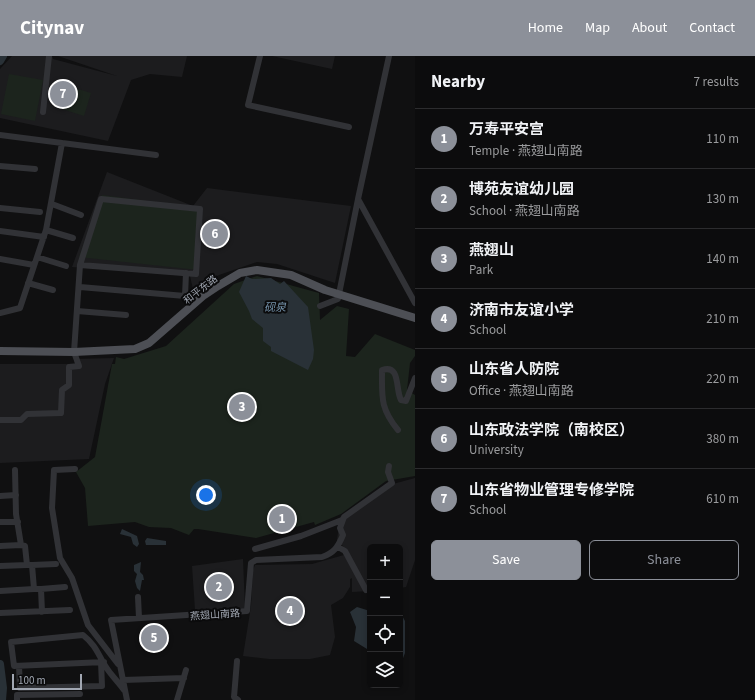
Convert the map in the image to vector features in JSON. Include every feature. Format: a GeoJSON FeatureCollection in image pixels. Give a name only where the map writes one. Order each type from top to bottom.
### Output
{"type":"FeatureCollection","features":[{"type":"Feature","properties":{"kind":"main road","name":"和平东路"},"geometry":{"type":"LineString","coordinates":[[0,351],[74,352],[135,349],[149,343],[203,296],[240,273],[257,270],[274,271],[291,275],[366,304],[415,318]]}},
{"type":"Feature","properties":{"kind":"street"},"geometry":{"type":"LineString","coordinates":[[43,112],[49,56]]}},
{"type":"Feature","properties":{"kind":"street"},"geometry":{"type":"LineString","coordinates":[[260,56],[248,105],[349,127]]}},
{"type":"Feature","properties":{"kind":"street"},"geometry":{"type":"LineString","coordinates":[[320,306],[338,300],[338,294],[389,56]]}},
{"type":"Feature","properties":{"kind":"street"},"geometry":{"type":"LineString","coordinates":[[0,135],[156,154]]}},
{"type":"Feature","properties":{"kind":"street"},"geometry":{"type":"LineString","coordinates":[[0,313],[20,308],[46,230],[62,143]]}},
{"type":"Feature","properties":{"kind":"street"},"geometry":{"type":"LineString","coordinates":[[0,166],[35,169]]}},
{"type":"Feature","properties":{"kind":"street"},"geometry":{"type":"LineString","coordinates":[[0,420],[21,420],[27,414],[61,413],[62,390],[69,385],[69,367],[79,366],[74,352],[80,265],[101,199],[200,209],[196,274],[80,265]]}},
{"type":"Feature","properties":{"kind":"street"},"geometry":{"type":"LineString","coordinates":[[358,199],[415,303]]}},
{"type":"Feature","properties":{"kind":"street"},"geometry":{"type":"LineString","coordinates":[[52,204],[81,215]]}},
{"type":"Feature","properties":{"kind":"street"},"geometry":{"type":"LineString","coordinates":[[0,208],[40,212]]}},
{"type":"Feature","properties":{"kind":"street"},"geometry":{"type":"LineString","coordinates":[[46,230],[72,238]]}},
{"type":"Feature","properties":{"kind":"street"},"geometry":{"type":"LineString","coordinates":[[0,231],[44,237]]}},
{"type":"Feature","properties":{"kind":"street"},"geometry":{"type":"LineString","coordinates":[[37,257],[66,266]]}},
{"type":"Feature","properties":{"kind":"street"},"geometry":{"type":"LineString","coordinates":[[0,259],[34,265]]}},
{"type":"Feature","properties":{"kind":"street"},"geometry":{"type":"LineString","coordinates":[[80,287],[185,296],[186,273]]}},
{"type":"Feature","properties":{"kind":"street"},"geometry":{"type":"LineString","coordinates":[[28,283],[53,290]]}},
{"type":"Feature","properties":{"kind":"street"},"geometry":{"type":"LineString","coordinates":[[77,311],[126,315]]}},
{"type":"Feature","properties":{"kind":"street"},"geometry":{"type":"LineString","coordinates":[[398,430],[387,416],[382,396],[382,370],[387,368],[393,370],[395,373],[398,395],[401,400],[406,401],[415,378]]}},
{"type":"Feature","properties":{"kind":"street"},"geometry":{"type":"LineString","coordinates":[[255,549],[302,536],[342,520],[392,483],[388,472],[389,466]]}},
{"type":"Feature","properties":{"kind":"street"},"geometry":{"type":"LineString","coordinates":[[75,469],[54,470],[52,508],[60,558],[72,578],[88,625],[119,666]]}},
{"type":"Feature","properties":{"kind":"street"},"geometry":{"type":"LineString","coordinates":[[16,470],[16,495],[20,545]]}},
{"type":"Feature","properties":{"kind":"street"},"geometry":{"type":"LineString","coordinates":[[0,496],[16,495]]}},
{"type":"Feature","properties":{"kind":"street"},"geometry":{"type":"LineString","coordinates":[[342,520],[340,528],[343,535],[338,547],[345,551],[366,590]]}},
{"type":"Feature","properties":{"kind":"street"},"geometry":{"type":"LineString","coordinates":[[0,522],[18,522]]}},
{"type":"Feature","properties":{"kind":"street"},"geometry":{"type":"LineString","coordinates":[[0,546],[25,546],[34,589]]}},
{"type":"Feature","properties":{"kind":"street","name":"燕翅山南路"},"geometry":{"type":"LineString","coordinates":[[127,700],[111,620],[247,611],[251,563],[256,560],[322,557],[331,554],[338,547]]}},
{"type":"Feature","properties":{"kind":"street"},"geometry":{"type":"LineString","coordinates":[[0,566],[56,564]]}},
{"type":"Feature","properties":{"kind":"street"},"geometry":{"type":"LineString","coordinates":[[0,591],[66,587]]}},
{"type":"Feature","properties":{"kind":"street"},"geometry":{"type":"LineString","coordinates":[[41,589],[42,612]]}},
{"type":"Feature","properties":{"kind":"street"},"geometry":{"type":"LineString","coordinates":[[138,597],[140,618]]}},
{"type":"Feature","properties":{"kind":"street"},"geometry":{"type":"LineString","coordinates":[[0,613],[70,610]]}},
{"type":"Feature","properties":{"kind":"street"},"geometry":{"type":"LineString","coordinates":[[102,662],[14,666],[11,642],[83,636],[94,644],[102,662],[125,691]]}},
{"type":"Feature","properties":{"kind":"street"},"geometry":{"type":"LineString","coordinates":[[237,661],[234,697],[238,700]]}},
{"type":"Feature","properties":{"kind":"street"},"geometry":{"type":"LineString","coordinates":[[19,666],[20,688],[102,686],[102,662]]}},
{"type":"Feature","properties":{"kind":"street"},"geometry":{"type":"LineString","coordinates":[[177,700],[186,670]]}},
{"type":"Feature","properties":{"kind":"street"},"geometry":{"type":"LineString","coordinates":[[123,680],[184,678]]}},
{"type":"Feature","properties":{"kind":"street"},"geometry":{"type":"LineString","coordinates":[[17,700],[18,695],[80,694]]}},
{"type":"Feature","properties":{"kind":"shaded area"},"geometry":{"type":"Polygon","coordinates":[[[12,56],[52,56],[53,59],[117,76],[58,56],[187,56],[182,77],[150,74],[131,80],[108,141],[0,118],[0,69],[12,56]]]}},
{"type":"Feature","properties":{"kind":"shaded area"},"geometry":{"type":"Polygon","coordinates":[[[272,56],[335,56],[332,69],[272,56]]]}},
{"type":"Feature","properties":{"kind":"shaded area"},"geometry":{"type":"Polygon","coordinates":[[[9,74],[43,80],[35,121],[1,114],[9,74]]]}},
{"type":"Feature","properties":{"kind":"shaded area"},"geometry":{"type":"Polygon","coordinates":[[[65,85],[91,93],[84,116],[59,108],[65,85]]]}},
{"type":"Feature","properties":{"kind":"shaded area"},"geometry":{"type":"Polygon","coordinates":[[[107,172],[193,206],[207,188],[351,206],[335,283],[277,264],[257,262],[219,275],[193,289],[190,276],[72,267],[107,172]]]}},
{"type":"Feature","properties":{"kind":"shaded area"},"geometry":{"type":"Polygon","coordinates":[[[102,195],[201,208],[198,270],[79,257],[102,195]]]}},
{"type":"Feature","properties":{"kind":"shaded area"},"geometry":{"type":"Polygon","coordinates":[[[257,276],[319,293],[320,320],[337,306],[349,309],[346,356],[355,357],[375,334],[415,350],[415,356],[410,363],[407,390],[415,395],[415,476],[386,481],[341,514],[315,525],[314,522],[256,538],[198,529],[194,529],[189,535],[171,528],[149,527],[135,522],[88,526],[85,488],[76,472],[95,457],[112,364],[115,364],[116,357],[124,359],[166,346],[234,284],[257,276]]]}},
{"type":"Feature","properties":{"kind":"shaded area"},"geometry":{"type":"Polygon","coordinates":[[[114,358],[105,384],[89,459],[0,463],[0,364],[75,364],[74,359],[114,358]]]}},
{"type":"Feature","properties":{"kind":"shaded area"},"geometry":{"type":"Polygon","coordinates":[[[415,478],[415,560],[406,587],[403,588],[403,544],[367,544],[367,591],[352,592],[352,578],[350,579],[350,587],[343,598],[331,605],[335,637],[330,655],[310,659],[269,659],[243,656],[251,606],[253,570],[255,565],[312,564],[344,555],[347,560],[343,546],[337,540],[340,517],[382,487],[415,478]]]}},
{"type":"Feature","properties":{"kind":"shaded area"},"geometry":{"type":"Polygon","coordinates":[[[243,559],[245,608],[195,610],[192,566],[243,559]]]}},
{"type":"Feature","properties":{"kind":"water","name":"砚泉"},"geometry":{"type":"Polygon","coordinates":[[[246,276],[252,279],[271,278],[280,284],[284,281],[308,307],[314,350],[313,359],[308,370],[271,351],[271,347],[263,341],[263,328],[252,319],[239,292],[246,276]]]}},
{"type":"Feature","properties":{"kind":"water"},"geometry":{"type":"Polygon","coordinates":[[[122,529],[137,536],[139,544],[137,547],[133,544],[131,537],[120,534],[122,529]]]}},
{"type":"Feature","properties":{"kind":"water"},"geometry":{"type":"Polygon","coordinates":[[[147,538],[166,541],[166,545],[146,545],[145,541],[147,538]]]}},
{"type":"Feature","properties":{"kind":"water"},"geometry":{"type":"Polygon","coordinates":[[[141,562],[140,572],[143,575],[144,580],[142,580],[140,591],[137,588],[135,581],[137,574],[134,571],[134,565],[141,562]]]}},
{"type":"Feature","properties":{"kind":"water"},"geometry":{"type":"Polygon","coordinates":[[[357,607],[367,610],[367,649],[354,641],[356,627],[350,612],[357,607]]]}},
{"type":"Feature","properties":{"kind":"water"},"geometry":{"type":"Polygon","coordinates":[[[403,617],[405,621],[405,653],[403,658],[403,617]]]}},
{"type":"Feature","properties":{"kind":"waterway"},"geometry":{"type":"LineString","coordinates":[[0,61],[3,56]]}},
{"type":"Feature","properties":{"kind":"waterway"},"geometry":{"type":"LineString","coordinates":[[0,664],[3,688],[2,700]]}},
{"type":"Feature","properties":{"kind":"place","name":"山东省物业管理专修学院"},"geometry":{"type":"Point","coordinates":[63,94]}},
{"type":"Feature","properties":{"kind":"place","name":"山东政法学院（南校区）"},"geometry":{"type":"Point","coordinates":[215,234]}},
{"type":"Feature","properties":{"kind":"place","name":"燕翅山"},"geometry":{"type":"Point","coordinates":[242,407]}},
{"type":"Feature","properties":{"kind":"place","name":"万寿平安宫"},"geometry":{"type":"Point","coordinates":[282,519]}},
{"type":"Feature","properties":{"kind":"place","name":"博苑友谊幼儿园"},"geometry":{"type":"Point","coordinates":[219,587]}},
{"type":"Feature","properties":{"kind":"place","name":"济南市友谊小学"},"geometry":{"type":"Point","coordinates":[290,611]}},
{"type":"Feature","properties":{"kind":"place","name":"山东省人防院"},"geometry":{"type":"Point","coordinates":[154,638]}}]}
